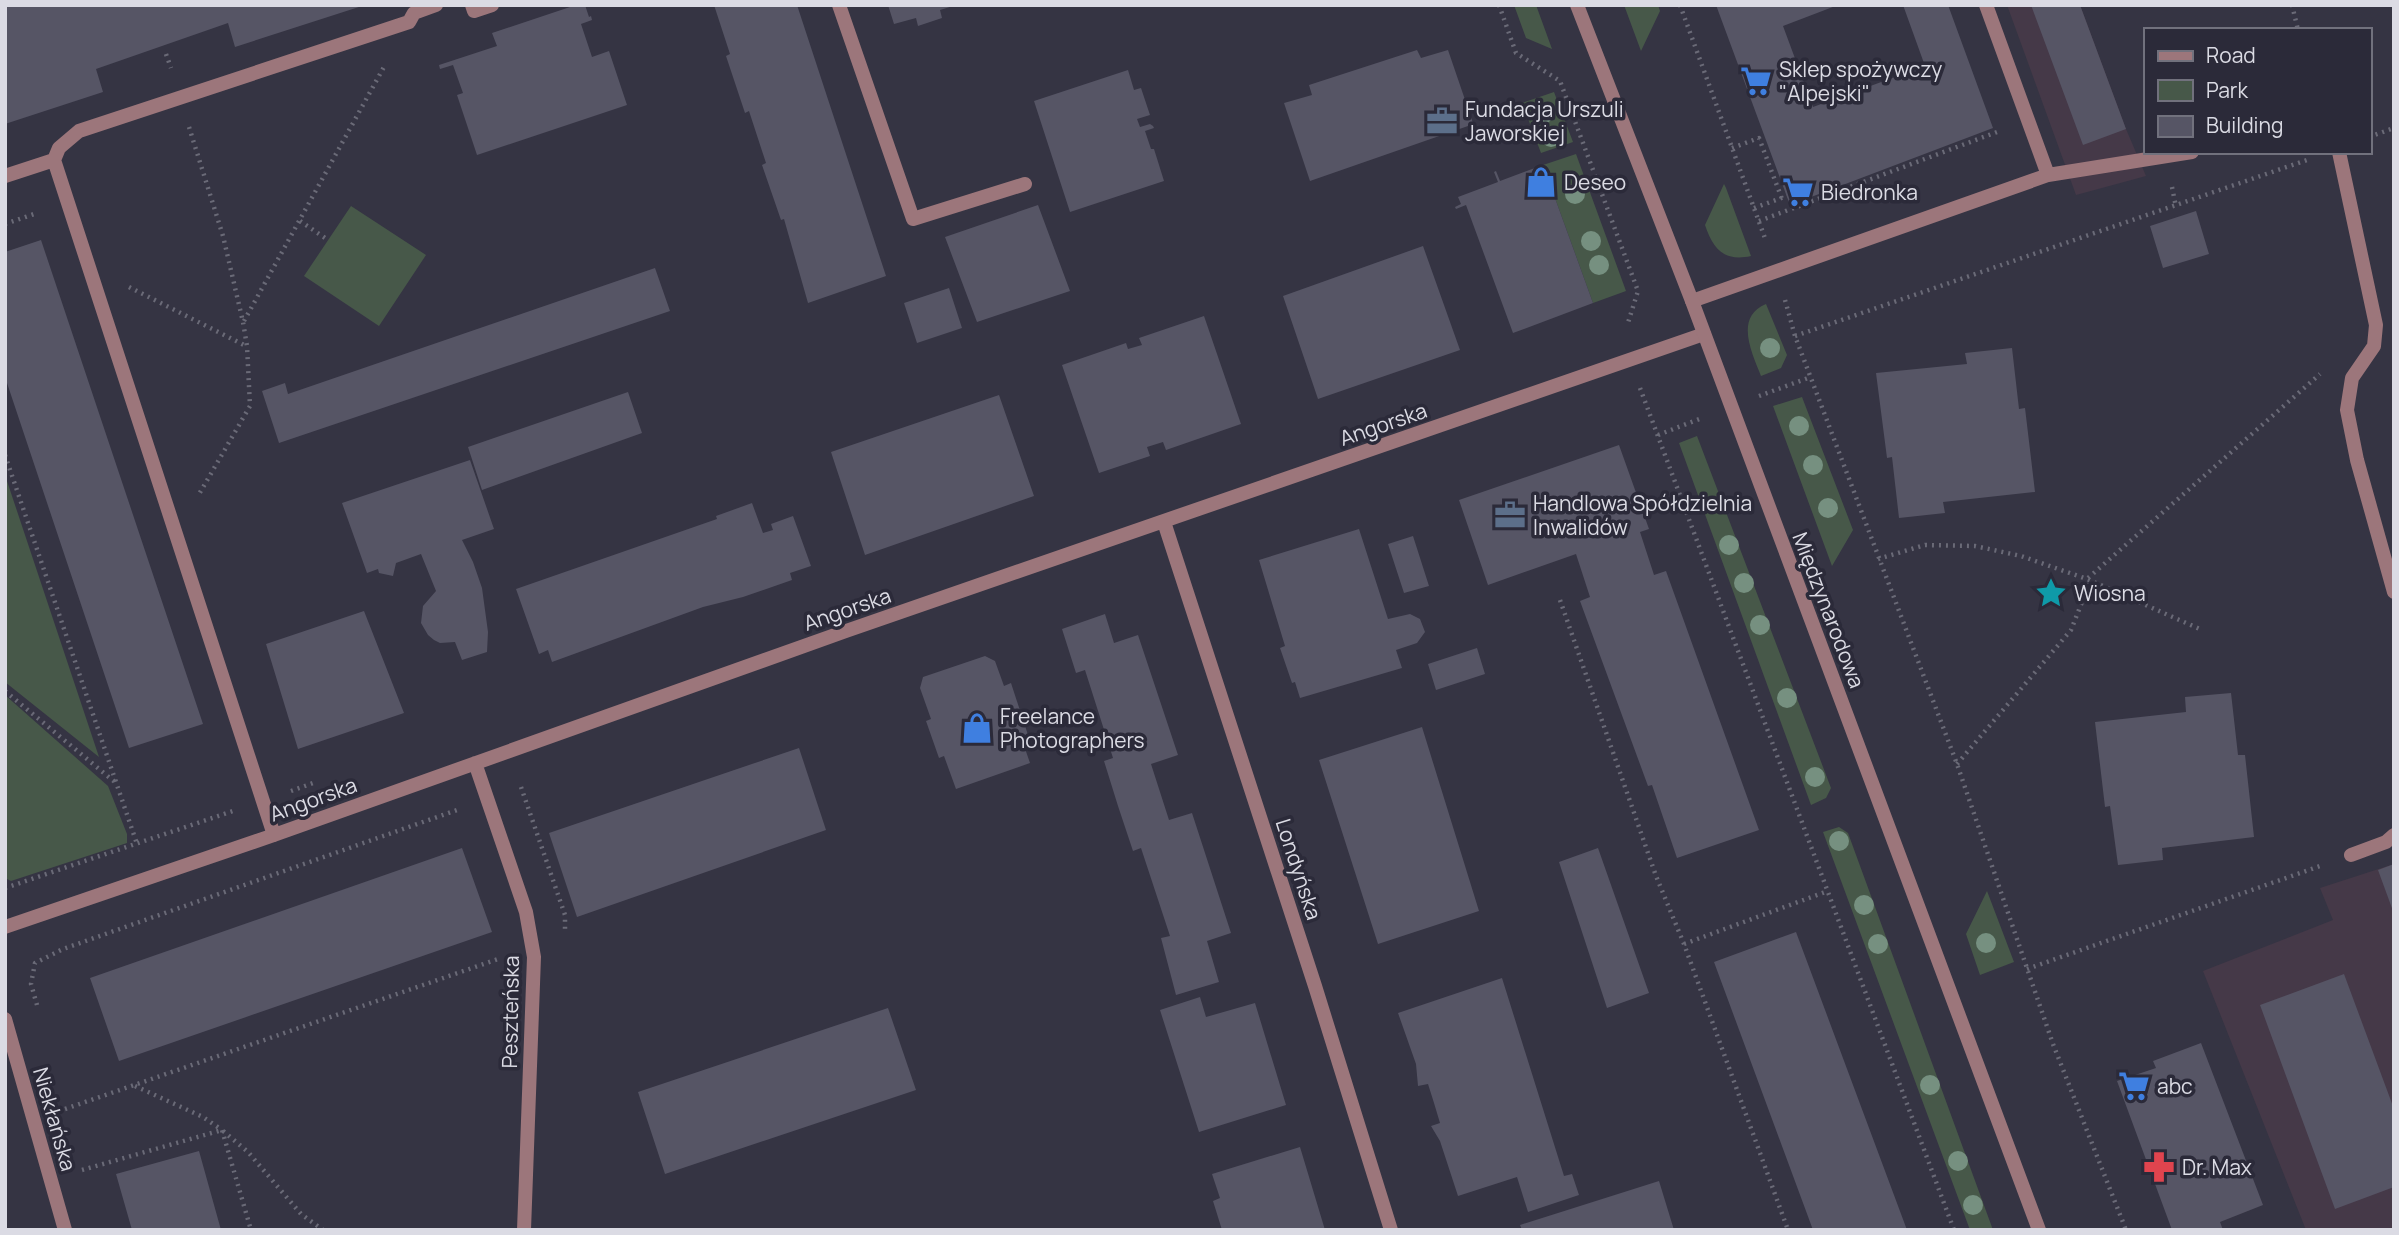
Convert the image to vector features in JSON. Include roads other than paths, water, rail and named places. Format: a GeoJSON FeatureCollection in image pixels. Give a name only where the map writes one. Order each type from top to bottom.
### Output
{"type":"FeatureCollection","features":[{"type":"Feature","properties":{"kind":"street"},"geometry":{"type":"LineString","coordinates":[[274,835],[54,160],[59,148],[79,131],[409,22],[414,13],[436,5]]}},
{"type":"Feature","properties":{"kind":"street"},"geometry":{"type":"LineString","coordinates":[[472,5],[474,11],[492,5]]}},
{"type":"Feature","properties":{"kind":"street"},"geometry":{"type":"LineString","coordinates":[[839,5],[913,219],[1025,184]]}},
{"type":"Feature","properties":{"kind":"street","name":"Międzynarodowa"},"geometry":{"type":"LineString","coordinates":[[1577,5],[1692,301],[2039,1230]]}},
{"type":"Feature","properties":{"kind":"street"},"geometry":{"type":"LineString","coordinates":[[1986,5],[2048,175]]}},
{"type":"Feature","properties":{"kind":"street"},"geometry":{"type":"LineString","coordinates":[[1692,301],[1776,269],[2048,175],[2179,154]]}},
{"type":"Feature","properties":{"kind":"street"},"geometry":{"type":"LineString","coordinates":[[2339,154],[2376,325],[2374,346],[2352,378],[2347,410],[2357,460],[2394,592]]}},
{"type":"Feature","properties":{"kind":"street"},"geometry":{"type":"LineString","coordinates":[[5,176],[54,160]]}},
{"type":"Feature","properties":{"kind":"street","name":"Angorska"},"geometry":{"type":"LineString","coordinates":[[5,927],[274,835],[846,631],[1704,334]]}},
{"type":"Feature","properties":{"kind":"street","name":"Londyńska"},"geometry":{"type":"LineString","coordinates":[[1164,522],[1315,986],[1391,1230]]}},
{"type":"Feature","properties":{"kind":"street","name":"Peszteńska"},"geometry":{"type":"LineString","coordinates":[[475,763],[526,912],[534,957],[524,1230]]}},
{"type":"Feature","properties":{"kind":"street"},"geometry":{"type":"LineString","coordinates":[[2351,855],[2386,842],[2394,835]]}},
{"type":"Feature","properties":{"kind":"street","name":"Niekłańska"},"geometry":{"type":"LineString","coordinates":[[5,1019],[65,1230]]}},
{"type":"Feature","properties":{"kind":"place","name":"Sklep spożywczy \"Alpejski\""},"geometry":{"type":"Point","coordinates":[1756,81]}},
{"type":"Feature","properties":{"kind":"place","name":"Fundacja Urszuli Jaworskiej"},"geometry":{"type":"Point","coordinates":[1442,121]}},
{"type":"Feature","properties":{"kind":"place","name":"Deseo"},"geometry":{"type":"Point","coordinates":[1541,182]}},
{"type":"Feature","properties":{"kind":"place","name":"Biedronka"},"geometry":{"type":"Point","coordinates":[1798,192]}},
{"type":"Feature","properties":{"kind":"place","name":"Handlowa Spółdzielnia Inwalidów"},"geometry":{"type":"Point","coordinates":[1510,515]}},
{"type":"Feature","properties":{"kind":"place","name":"Wiosna"},"geometry":{"type":"Point","coordinates":[2051,593]}},
{"type":"Feature","properties":{"kind":"place","name":"Freelance Photographers"},"geometry":{"type":"Point","coordinates":[977,728]}},
{"type":"Feature","properties":{"kind":"place","name":"abc"},"geometry":{"type":"Point","coordinates":[2134,1086]}},
{"type":"Feature","properties":{"kind":"place","name":"Dr. Max"},"geometry":{"type":"Point","coordinates":[2159,1167]}}]}
